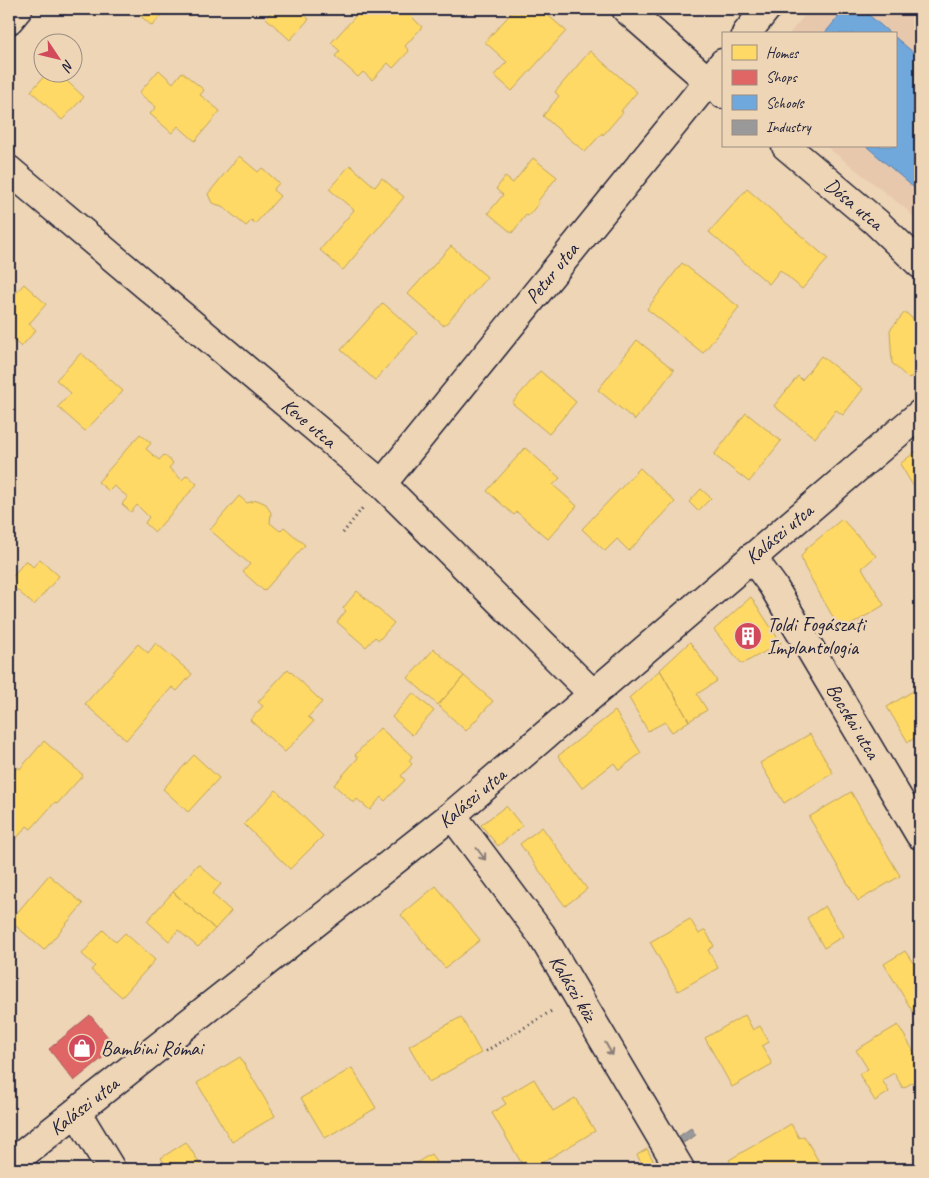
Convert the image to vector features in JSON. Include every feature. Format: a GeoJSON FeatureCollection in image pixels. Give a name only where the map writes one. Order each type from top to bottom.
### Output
{"type":"FeatureCollection","features":[{"type":"Feature","properties":{"kind":"street"},"geometry":{"type":"LineString","coordinates":[[9,20],[18,9]]}},
{"type":"Feature","properties":{"kind":"street"},"geometry":{"type":"LineString","coordinates":[[626,9],[718,79]]}},
{"type":"Feature","properties":{"kind":"street"},"geometry":{"type":"LineString","coordinates":[[748,32],[766,9]]}},
{"type":"Feature","properties":{"kind":"street","name":"Petur utca"},"geometry":{"type":"LineString","coordinates":[[382,484],[718,79]]}},
{"type":"Feature","properties":{"kind":"street","name":"Dósa utca"},"geometry":{"type":"LineString","coordinates":[[788,148],[876,222],[920,264]]}},
{"type":"Feature","properties":{"kind":"street","name":"Keve utca"},"geometry":{"type":"LineString","coordinates":[[9,170],[382,484],[594,694]]}},
{"type":"Feature","properties":{"kind":"street","name":"Kalászi utca"},"geometry":{"type":"LineString","coordinates":[[9,1165],[452,815],[920,414]]}},
{"type":"Feature","properties":{"kind":"street","name":"Bocskai utca"},"geometry":{"type":"LineString","coordinates":[[752,557],[773,586],[920,835]]}},
{"type":"Feature","properties":{"kind":"street","name":"Kalászi köz"},"geometry":{"type":"LineString","coordinates":[[452,815],[541,934],[680,1169]]}},
{"type":"Feature","properties":{"kind":"street"},"geometry":{"type":"LineString","coordinates":[[77,1113],[111,1169]]}},
{"type":"Feature","properties":{"kind":"path"},"geometry":{"type":"LineString","coordinates":[[343,533],[382,484]]}},
{"type":"Feature","properties":{"kind":"path"},"geometry":{"type":"LineString","coordinates":[[486,1051],[578,996]]}},
{"type":"Feature","properties":{"kind":"shaded area"},"geometry":{"type":"Polygon","coordinates":[[[810,9],[920,9],[920,223],[906,209],[829,148],[896,148],[896,32],[791,32],[810,9]]]}},
{"type":"Feature","properties":{"kind":"building: Homes"},"geometry":{"type":"Polygon","coordinates":[[[133,9],[167,9],[152,26],[133,9]]]}},
{"type":"Feature","properties":{"kind":"building: Homes"},"geometry":{"type":"Polygon","coordinates":[[[274,9],[297,9],[309,19],[290,40],[266,18],[274,9]]]}},
{"type":"Feature","properties":{"kind":"building: Homes"},"geometry":{"type":"Polygon","coordinates":[[[362,9],[413,9],[416,11],[411,16],[422,27],[405,46],[409,51],[393,68],[388,63],[372,80],[363,72],[358,77],[335,56],[340,51],[331,43],[362,9]]]}},
{"type":"Feature","properties":{"kind":"building: Homes"},"geometry":{"type":"Polygon","coordinates":[[[515,9],[521,13],[525,9],[541,9],[566,31],[512,91],[494,75],[507,62],[485,42],[515,9]]]}},
{"type":"Feature","properties":{"kind":"building: Homes"},"geometry":{"type":"Polygon","coordinates":[[[590,51],[637,92],[621,111],[623,112],[585,152],[543,116],[559,96],[555,92],[590,51]]]}},
{"type":"Feature","properties":{"kind":"building: Homes"},"geometry":{"type":"Polygon","coordinates":[[[159,70],[173,83],[182,72],[204,90],[200,95],[220,111],[195,141],[178,126],[172,133],[150,114],[156,107],[139,93],[159,70]]]}},
{"type":"Feature","properties":{"kind":"building: Homes"},"geometry":{"type":"Polygon","coordinates":[[[39,82],[68,82],[84,97],[62,120],[31,91],[39,82]]]}},
{"type":"Feature","properties":{"kind":"building: Homes"},"geometry":{"type":"Polygon","coordinates":[[[239,156],[258,172],[262,168],[279,183],[273,190],[280,196],[255,224],[252,220],[246,226],[222,206],[212,203],[208,194],[239,156]]]}},
{"type":"Feature","properties":{"kind":"building: Homes"},"geometry":{"type":"Polygon","coordinates":[[[533,158],[557,177],[537,202],[539,203],[528,216],[526,215],[512,233],[488,213],[503,195],[496,189],[505,177],[513,183],[533,158]]]}},
{"type":"Feature","properties":{"kind":"building: Homes"},"geometry":{"type":"Polygon","coordinates":[[[350,165],[375,187],[382,178],[404,197],[343,270],[320,250],[354,210],[329,189],[350,165]]]}},
{"type":"Feature","properties":{"kind":"building: Homes"},"geometry":{"type":"Polygon","coordinates":[[[747,189],[828,259],[802,289],[780,270],[769,284],[709,232],[747,189]]]}},
{"type":"Feature","properties":{"kind":"building: Homes"},"geometry":{"type":"Polygon","coordinates":[[[451,246],[487,277],[444,326],[408,294],[451,246]]]}},
{"type":"Feature","properties":{"kind":"building: Homes"},"geometry":{"type":"Polygon","coordinates":[[[682,263],[739,307],[703,353],[647,309],[682,263]]]}},
{"type":"Feature","properties":{"kind":"building: Homes"},"geometry":{"type":"Polygon","coordinates":[[[24,284],[46,304],[29,324],[36,330],[21,347],[15,341],[9,348],[9,301],[24,284]]]}},
{"type":"Feature","properties":{"kind":"building: Homes"},"geometry":{"type":"Polygon","coordinates":[[[383,303],[417,333],[375,380],[341,350],[383,303]]]}},
{"type":"Feature","properties":{"kind":"building: Homes"},"geometry":{"type":"Polygon","coordinates":[[[905,312],[920,325],[920,367],[909,379],[892,363],[890,330],[905,312]]]}},
{"type":"Feature","properties":{"kind":"building: Homes"},"geometry":{"type":"Polygon","coordinates":[[[637,340],[674,370],[635,420],[598,390],[637,340]]]}},
{"type":"Feature","properties":{"kind":"building: Homes"},"geometry":{"type":"Polygon","coordinates":[[[81,353],[123,391],[85,431],[58,407],[71,393],[56,380],[81,353]]]}},
{"type":"Feature","properties":{"kind":"building: Homes"},"geometry":{"type":"Polygon","coordinates":[[[821,356],[863,389],[843,415],[836,410],[815,438],[774,406],[798,376],[802,380],[821,356]]]}},
{"type":"Feature","properties":{"kind":"building: Homes"},"geometry":{"type":"Polygon","coordinates":[[[540,371],[576,402],[549,434],[512,403],[540,371]]]}},
{"type":"Feature","properties":{"kind":"building: Homes"},"geometry":{"type":"Polygon","coordinates":[[[746,413],[781,441],[749,482],[714,455],[746,413]]]}},
{"type":"Feature","properties":{"kind":"building: Homes"},"geometry":{"type":"Polygon","coordinates":[[[140,434],[151,443],[146,449],[159,460],[164,455],[173,463],[169,468],[182,480],[187,475],[197,484],[155,532],[145,523],[149,517],[137,505],[131,512],[122,504],[128,497],[114,486],[109,491],[98,482],[140,434]]]}},
{"type":"Feature","properties":{"kind":"building: Homes"},"geometry":{"type":"Polygon","coordinates":[[[525,448],[560,478],[553,485],[577,506],[548,539],[517,512],[514,515],[487,491],[525,448]]]}},
{"type":"Feature","properties":{"kind":"building: Homes"},"geometry":{"type":"Polygon","coordinates":[[[920,448],[920,497],[900,464],[920,448]]]}},
{"type":"Feature","properties":{"kind":"building: Homes"},"geometry":{"type":"Polygon","coordinates":[[[640,468],[675,502],[629,551],[617,539],[605,551],[582,529],[640,468]]]}},
{"type":"Feature","properties":{"kind":"building: Homes"},"geometry":{"type":"Polygon","coordinates":[[[701,489],[711,498],[698,511],[689,502],[701,489]]]}},
{"type":"Feature","properties":{"kind":"building: Homes"},"geometry":{"type":"Polygon","coordinates":[[[239,496],[247,503],[257,500],[266,504],[271,513],[270,523],[280,531],[284,527],[305,545],[264,591],[243,572],[250,564],[210,530],[239,496]]]}},
{"type":"Feature","properties":{"kind":"building: Homes"},"geometry":{"type":"Polygon","coordinates":[[[842,519],[876,556],[862,568],[884,605],[841,631],[805,568],[801,557],[806,549],[842,519]]]}},
{"type":"Feature","properties":{"kind":"building: Homes"},"geometry":{"type":"Polygon","coordinates":[[[40,559],[59,576],[34,605],[9,581],[26,560],[33,567],[40,559]]]}},
{"type":"Feature","properties":{"kind":"building: Homes"},"geometry":{"type":"Polygon","coordinates":[[[357,591],[394,623],[379,640],[375,637],[366,647],[337,622],[346,611],[343,608],[357,591]]]}},
{"type":"Feature","properties":{"kind":"building: Homes","name":"Toldi Fogászati Implantologia"},"geometry":{"type":"Polygon","coordinates":[[[751,597],[781,643],[742,664],[714,630],[751,597]]]}},
{"type":"Feature","properties":{"kind":"building: Homes"},"geometry":{"type":"Polygon","coordinates":[[[690,642],[717,681],[697,694],[707,710],[689,721],[660,670],[690,642]]]}},
{"type":"Feature","properties":{"kind":"building: Homes"},"geometry":{"type":"Polygon","coordinates":[[[156,643],[192,674],[177,691],[172,687],[126,740],[85,704],[138,644],[148,653],[156,643]]]}},
{"type":"Feature","properties":{"kind":"building: Homes"},"geometry":{"type":"Polygon","coordinates":[[[434,649],[464,676],[438,705],[408,678],[434,649]]]}},
{"type":"Feature","properties":{"kind":"building: Homes"},"geometry":{"type":"Polygon","coordinates":[[[288,669],[322,702],[308,717],[314,721],[285,752],[250,720],[263,706],[258,702],[288,669]]]}},
{"type":"Feature","properties":{"kind":"building: Homes"},"geometry":{"type":"Polygon","coordinates":[[[660,670],[689,721],[672,732],[665,722],[648,731],[629,698],[660,670]]]}},
{"type":"Feature","properties":{"kind":"building: Homes"},"geometry":{"type":"Polygon","coordinates":[[[464,676],[493,701],[466,731],[438,705],[464,676]]]}},
{"type":"Feature","properties":{"kind":"building: Homes"},"geometry":{"type":"Polygon","coordinates":[[[913,691],[920,703],[920,735],[908,742],[887,707],[913,691]]]}},
{"type":"Feature","properties":{"kind":"building: Homes"},"geometry":{"type":"Polygon","coordinates":[[[413,693],[434,711],[412,735],[392,717],[413,693]]]}},
{"type":"Feature","properties":{"kind":"building: Homes"},"geometry":{"type":"Polygon","coordinates":[[[615,711],[641,753],[619,770],[614,763],[582,788],[558,756],[615,711]]]}},
{"type":"Feature","properties":{"kind":"building: Homes"},"geometry":{"type":"Polygon","coordinates":[[[380,728],[412,756],[409,761],[412,764],[401,776],[405,780],[385,801],[381,797],[370,810],[357,799],[354,803],[334,785],[358,758],[355,755],[380,728]]]}},
{"type":"Feature","properties":{"kind":"building: Homes"},"geometry":{"type":"Polygon","coordinates":[[[810,734],[833,773],[784,803],[760,763],[810,734]]]}},
{"type":"Feature","properties":{"kind":"building: Homes"},"geometry":{"type":"Polygon","coordinates":[[[44,741],[83,775],[57,804],[55,802],[31,829],[27,826],[9,847],[9,778],[18,767],[20,769],[44,741]]]}},
{"type":"Feature","properties":{"kind":"building: Homes"},"geometry":{"type":"Polygon","coordinates":[[[194,755],[219,778],[188,812],[163,789],[194,755]]]}},
{"type":"Feature","properties":{"kind":"building: Homes"},"geometry":{"type":"Polygon","coordinates":[[[276,790],[323,836],[290,869],[244,824],[276,790]]]}},
{"type":"Feature","properties":{"kind":"building: Homes"},"geometry":{"type":"Polygon","coordinates":[[[851,792],[900,876],[858,901],[809,817],[851,792]]]}},
{"type":"Feature","properties":{"kind":"building: Homes"},"geometry":{"type":"Polygon","coordinates":[[[506,806],[522,826],[498,846],[481,825],[506,806]]]}},
{"type":"Feature","properties":{"kind":"building: Homes"},"geometry":{"type":"Polygon","coordinates":[[[542,827],[587,889],[565,906],[520,844],[542,827]]]}},
{"type":"Feature","properties":{"kind":"building: Homes"},"geometry":{"type":"Polygon","coordinates":[[[198,864],[221,884],[212,894],[231,911],[215,929],[173,892],[198,864]]]}},
{"type":"Feature","properties":{"kind":"building: Homes"},"geometry":{"type":"Polygon","coordinates":[[[49,875],[83,904],[44,950],[10,921],[49,875]]]}},
{"type":"Feature","properties":{"kind":"building: Homes"},"geometry":{"type":"Polygon","coordinates":[[[436,886],[480,940],[445,968],[401,915],[436,886]]]}},
{"type":"Feature","properties":{"kind":"building: Homes"},"geometry":{"type":"Polygon","coordinates":[[[173,892],[215,929],[198,947],[178,930],[169,941],[147,921],[173,892]]]}},
{"type":"Feature","properties":{"kind":"building: Homes"},"geometry":{"type":"Polygon","coordinates":[[[825,906],[843,936],[824,948],[807,918],[825,906]]]}},
{"type":"Feature","properties":{"kind":"building: Homes"},"geometry":{"type":"Polygon","coordinates":[[[690,919],[699,934],[705,930],[714,946],[708,950],[718,968],[678,991],[650,942],[690,919]]]}},
{"type":"Feature","properties":{"kind":"building: Homes"},"geometry":{"type":"Polygon","coordinates":[[[103,930],[116,942],[125,933],[155,960],[122,997],[91,970],[95,966],[82,954],[103,930]]]}},
{"type":"Feature","properties":{"kind":"building: Homes"},"geometry":{"type":"Polygon","coordinates":[[[905,951],[913,963],[920,959],[920,1007],[913,1012],[884,964],[905,951]]]}},
{"type":"Feature","properties":{"kind":"building: Homes"},"geometry":{"type":"Polygon","coordinates":[[[745,1015],[753,1030],[760,1026],[769,1042],[762,1046],[772,1064],[732,1087],[705,1038],[745,1015]]]}},
{"type":"Feature","properties":{"kind":"building: Homes"},"geometry":{"type":"Polygon","coordinates":[[[461,1017],[481,1053],[429,1082],[409,1046],[461,1017]]]}},
{"type":"Feature","properties":{"kind":"building: Homes"},"geometry":{"type":"Polygon","coordinates":[[[898,1025],[920,1062],[920,1078],[903,1088],[894,1073],[882,1080],[889,1092],[875,1101],[859,1074],[868,1069],[856,1050],[898,1025]]]}},
{"type":"Feature","properties":{"kind":"building: Homes"},"geometry":{"type":"Polygon","coordinates":[[[240,1057],[275,1116],[232,1142],[197,1083],[240,1057]]]}},
{"type":"Feature","properties":{"kind":"building: Homes"},"geometry":{"type":"Polygon","coordinates":[[[352,1068],[376,1108],[325,1138],[301,1098],[352,1068]]]}},
{"type":"Feature","properties":{"kind":"building: Homes"},"geometry":{"type":"Polygon","coordinates":[[[534,1079],[553,1111],[575,1098],[595,1131],[531,1169],[525,1169],[492,1113],[506,1104],[502,1098],[534,1079]]]}},
{"type":"Feature","properties":{"kind":"building: Homes"},"geometry":{"type":"Polygon","coordinates":[[[791,1124],[799,1138],[804,1136],[822,1167],[819,1169],[734,1169],[729,1160],[791,1124]]]}},
{"type":"Feature","properties":{"kind":"building: Homes"},"geometry":{"type":"Polygon","coordinates":[[[186,1142],[203,1169],[168,1169],[161,1158],[186,1142]]]}},
{"type":"Feature","properties":{"kind":"building: Homes"},"geometry":{"type":"Polygon","coordinates":[[[647,1149],[654,1162],[644,1168],[637,1155],[647,1149]]]}},
{"type":"Feature","properties":{"kind":"building: Homes"},"geometry":{"type":"Polygon","coordinates":[[[431,1154],[440,1169],[406,1169],[431,1154]]]}},
{"type":"Feature","properties":{"kind":"building: Shops","name":"Bambini Római"},"geometry":{"type":"Polygon","coordinates":[[[90,1015],[116,1047],[74,1081],[49,1049],[90,1015]]]}},
{"type":"Feature","properties":{"kind":"building: Schools"},"geometry":{"type":"Polygon","coordinates":[[[845,9],[862,9],[889,32],[826,32],[845,9]]]}},
{"type":"Feature","properties":{"kind":"building: Schools"},"geometry":{"type":"Polygon","coordinates":[[[896,38],[920,58],[920,193],[868,148],[896,148],[896,38]]]}},
{"type":"Feature","properties":{"kind":"building: Industry"},"geometry":{"type":"Polygon","coordinates":[[[691,1128],[696,1135],[683,1143],[678,1137],[691,1128]]]}},
{"type":"Feature","properties":{"kind":"place","name":"Toldi Fogászati Implantologia"},"geometry":{"type":"Point","coordinates":[748,636]}},
{"type":"Feature","properties":{"kind":"place","name":"Bambini Római"},"geometry":{"type":"Point","coordinates":[82,1048]}}]}
